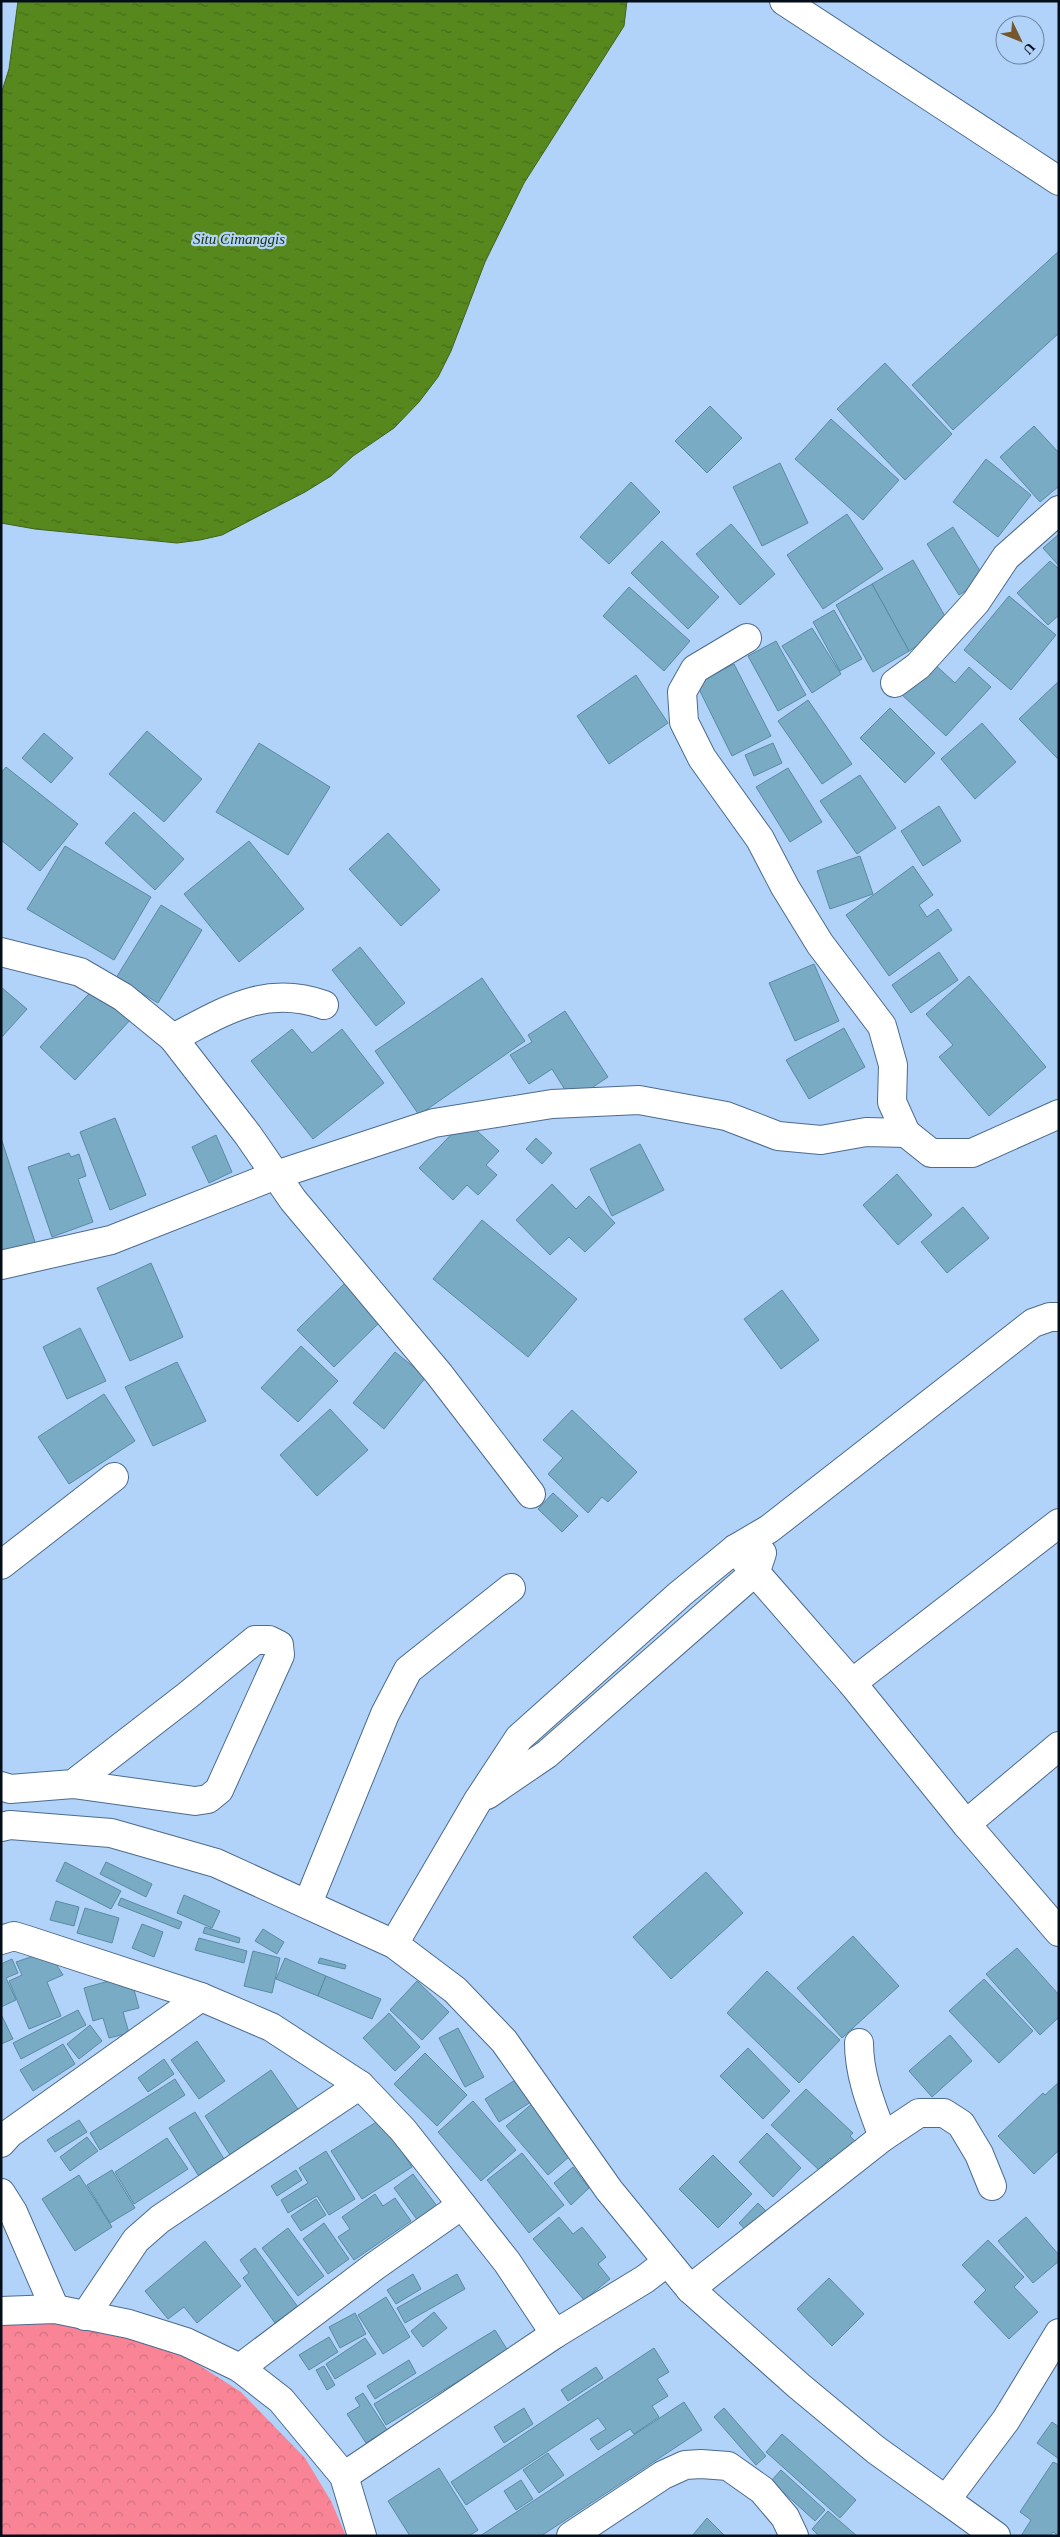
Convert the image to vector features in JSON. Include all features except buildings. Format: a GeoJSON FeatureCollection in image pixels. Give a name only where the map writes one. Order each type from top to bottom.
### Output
{"type":"FeatureCollection","features":[{"type":"Feature","properties":{"kind":"street"},"geometry":{"type":"LineString","coordinates":[[784,1],[1059,181]]}},
{"type":"Feature","properties":{"kind":"street"},"geometry":{"type":"LineString","coordinates":[[895,683],[918,666],[976,602],[1006,556],[1059,510]]}},
{"type":"Feature","properties":{"kind":"street"},"geometry":{"type":"LineString","coordinates":[[747,638],[695,669],[682,692],[684,722],[702,758],[760,839],[786,888],[820,944],[882,1026],[893,1064],[892,1102],[906,1133],[931,1153],[972,1153],[1059,1114]]}},
{"type":"Feature","properties":{"kind":"street"},"geometry":{"type":"LineString","coordinates":[[1,952],[80,972],[122,997],[173,1038],[248,1135],[307,1218],[439,1374],[532,1494]]}},
{"type":"Feature","properties":{"kind":"street"},"geometry":{"type":"LineString","coordinates":[[173,1038],[216,1015],[270,998],[292,996],[324,1005]]}},
{"type":"Feature","properties":{"kind":"street"},"geometry":{"type":"LineString","coordinates":[[1,1265],[111,1240],[276,1175],[434,1123],[552,1104],[639,1100],[726,1116],[778,1136],[821,1140],[866,1132],[906,1133]]}},
{"type":"Feature","properties":{"kind":"street"},"geometry":{"type":"LineString","coordinates":[[394,1944],[477,1802],[519,1738],[680,1594],[736,1549],[770,1529],[1033,1323],[1050,1317],[1059,1317]]}},
{"type":"Feature","properties":{"kind":"street"},"geometry":{"type":"LineString","coordinates":[[1,1565],[114,1477]]}},
{"type":"Feature","properties":{"kind":"street"},"geometry":{"type":"LineString","coordinates":[[852,1683],[1059,1523]]}},
{"type":"Feature","properties":{"kind":"street"},"geometry":{"type":"LineString","coordinates":[[477,1802],[548,1754],[756,1571],[770,1529]]}},
{"type":"Feature","properties":{"kind":"street"},"geometry":{"type":"LineString","coordinates":[[736,1549],[852,1683],[966,1824],[1059,1932]]}},
{"type":"Feature","properties":{"kind":"street"},"geometry":{"type":"LineString","coordinates":[[308,1903],[385,1714],[408,1670],[511,1588]]}},
{"type":"Feature","properties":{"kind":"street"},"geometry":{"type":"LineString","coordinates":[[1,1786],[10,1789],[73,1784],[125,1793],[195,1801],[208,1799],[220,1790],[280,1655],[279,1645],[269,1640],[255,1640],[188,1695],[73,1784]]}},
{"type":"Feature","properties":{"kind":"street"},"geometry":{"type":"LineString","coordinates":[[966,1824],[1059,1746]]}},
{"type":"Feature","properties":{"kind":"street"},"geometry":{"type":"LineString","coordinates":[[111,1833],[125,1793]]}},
{"type":"Feature","properties":{"kind":"street"},"geometry":{"type":"LineString","coordinates":[[1,1827],[10,1825],[111,1833],[216,1863],[308,1903],[394,1944],[455,1990],[504,2041],[609,2190],[690,2289],[799,2386],[860,2437],[996,2536]]}},
{"type":"Feature","properties":{"kind":"street"},"geometry":{"type":"LineString","coordinates":[[1,1940],[14,1936],[201,1997],[271,2027],[360,2085],[403,2130],[507,2262],[555,2334]]}},
{"type":"Feature","properties":{"kind":"street"},"geometry":{"type":"LineString","coordinates":[[1,2143],[10,2132],[201,1997]]}},
{"type":"Feature","properties":{"kind":"street"},"geometry":{"type":"LineString","coordinates":[[860,2043],[859,2060],[883,2137]]}},
{"type":"Feature","properties":{"kind":"street"},"geometry":{"type":"LineString","coordinates":[[85,2316],[136,2240],[142,2234],[160,2219],[360,2085]]}},
{"type":"Feature","properties":{"kind":"street"},"geometry":{"type":"LineString","coordinates":[[690,2289],[883,2137],[919,2113],[944,2113],[961,2124],[979,2154],[992,2186]]}},
{"type":"Feature","properties":{"kind":"street"},"geometry":{"type":"LineString","coordinates":[[1,2193],[13,2212],[55,2310]]}},
{"type":"Feature","properties":{"kind":"street"},"geometry":{"type":"LineString","coordinates":[[240,2368],[375,2266],[462,2205]]}},
{"type":"Feature","properties":{"kind":"street"},"geometry":{"type":"LineString","coordinates":[[344,2476],[555,2334],[645,2279],[667,2262]]}},
{"type":"Feature","properties":{"kind":"street"},"geometry":{"type":"LineString","coordinates":[[1,2311],[55,2310],[128,2324],[186,2342],[240,2368],[281,2400],[344,2476],[362,2536]]}},
{"type":"Feature","properties":{"kind":"street"},"geometry":{"type":"LineString","coordinates":[[946,2500],[1006,2420],[1059,2333]]}},
{"type":"Feature","properties":{"kind":"street"},"geometry":{"type":"LineString","coordinates":[[571,2536],[663,2476],[685,2466],[701,2464],[728,2466],[762,2490],[785,2517],[794,2536]]}},
{"type":"Feature","properties":{"kind":"green space"},"geometry":{"type":"Polygon","coordinates":[[[74,2322],[177,2351],[241,2392],[305,2458],[331,2501],[346,2536],[1,2536],[1,2323],[74,2322]]]}},
{"type":"Feature","properties":{"kind":"water","name":"Situ Cimanggis"},"geometry":{"type":"Polygon","coordinates":[[[18,1],[627,1],[624,26],[524,183],[485,262],[451,351],[438,377],[419,402],[394,428],[353,456],[331,476],[305,492],[222,535],[177,543],[35,529],[1,523],[1,94],[9,69],[18,1]]]}}]}
